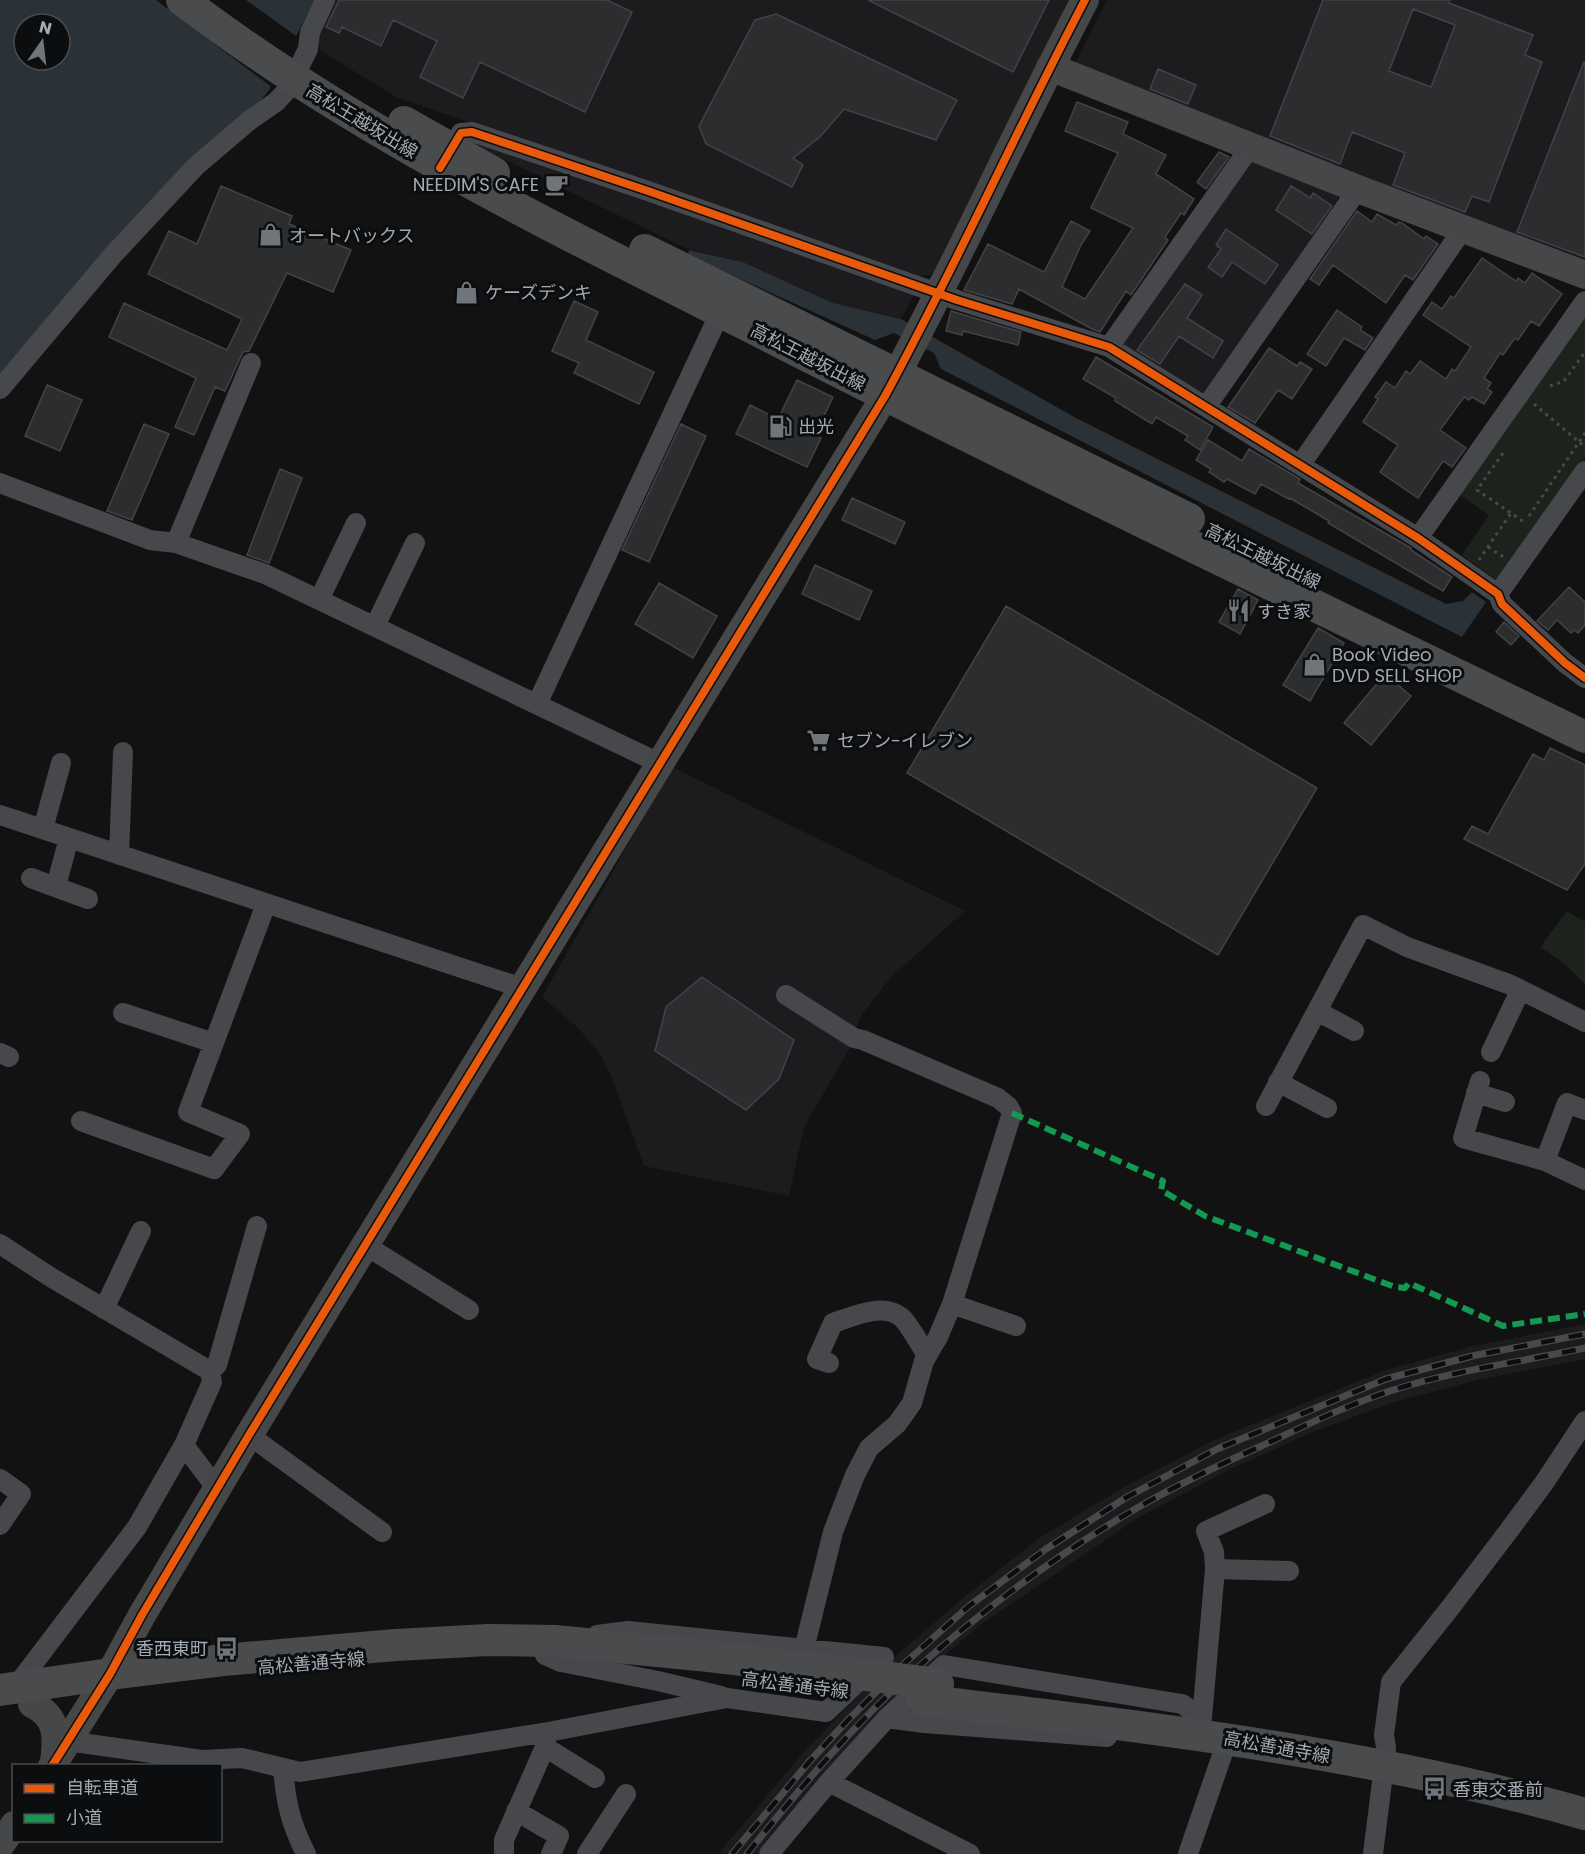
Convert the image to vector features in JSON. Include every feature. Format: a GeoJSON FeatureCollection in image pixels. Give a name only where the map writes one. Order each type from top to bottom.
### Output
{"type":"FeatureCollection","features":[{"type":"Feature","properties":{"kind":"main road","name":"高松王越坂出線"},"geometry":{"type":"LineString","coordinates":[[183,0],[226,33],[294,67],[445,158],[1585,737]]}},
{"type":"Feature","properties":{"kind":"main road","name":"高松王越坂出線"},"geometry":{"type":"LineString","coordinates":[[215,0],[294,67]]}},
{"type":"Feature","properties":{"kind":"main road","name":"高松王越坂出線"},"geometry":{"type":"LineString","coordinates":[[891,385],[1585,716]]}},
{"type":"Feature","properties":{"kind":"main road","name":"高松善通寺線"},"geometry":{"type":"LineString","coordinates":[[20,1695],[77,1722],[170,1677],[299,1663],[550,1648],[709,1656],[844,1681],[930,1692],[1202,1718],[1385,1757],[1453,1780],[1585,1814]]}},
{"type":"Feature","properties":{"kind":"main road","name":"高松善通寺線"},"geometry":{"type":"LineString","coordinates":[[930,1692],[1228,1738],[1385,1757],[1456,1761],[1585,1796]]}},
{"type":"Feature","properties":{"kind":"street"},"geometry":{"type":"LineString","coordinates":[[0,389],[112,256],[196,165],[250,120],[276,102],[288,89],[294,67],[308,49],[310,32],[325,0]]}},
{"type":"Feature","properties":{"kind":"street"},"geometry":{"type":"LineString","coordinates":[[210,1371],[212,1383],[184,1445],[136,1527],[20,1695],[44,1710],[55,1729],[56,1742],[77,1722],[249,1435],[891,385],[1085,0]]}},
{"type":"Feature","properties":{"kind":"street"},"geometry":{"type":"LineString","coordinates":[[1050,67],[1358,189],[1585,275]]}},
{"type":"Feature","properties":{"kind":"street"},"geometry":{"type":"LineString","coordinates":[[445,158],[461,133],[472,132],[648,191],[957,300],[1109,347],[1418,537],[1470,573],[1498,594],[1502,604],[1565,663],[1585,678]]}},
{"type":"Feature","properties":{"kind":"street"},"geometry":{"type":"LineString","coordinates":[[1109,347],[1251,146]]}},
{"type":"Feature","properties":{"kind":"street"},"geometry":{"type":"LineString","coordinates":[[1206,407],[1358,189]]}},
{"type":"Feature","properties":{"kind":"street"},"geometry":{"type":"LineString","coordinates":[[1301,464],[1463,229]]}},
{"type":"Feature","properties":{"kind":"street"},"geometry":{"type":"LineString","coordinates":[[1418,537],[1527,400],[1585,301]]}},
{"type":"Feature","properties":{"kind":"street"},"geometry":{"type":"LineString","coordinates":[[537,704],[726,302]]}},
{"type":"Feature","properties":{"kind":"street"},"geometry":{"type":"LineString","coordinates":[[176,543],[251,363]]}},
{"type":"Feature","properties":{"kind":"street"},"geometry":{"type":"LineString","coordinates":[[1498,594],[1585,471]]}},
{"type":"Feature","properties":{"kind":"street"},"geometry":{"type":"LineString","coordinates":[[0,483],[150,540],[176,543],[265,573],[659,763]]}},
{"type":"Feature","properties":{"kind":"street"},"geometry":{"type":"LineString","coordinates":[[319,600],[356,523]]}},
{"type":"Feature","properties":{"kind":"street"},"geometry":{"type":"LineString","coordinates":[[375,626],[415,543]]}},
{"type":"Feature","properties":{"kind":"street"},"geometry":{"type":"LineString","coordinates":[[119,855],[123,752]]}},
{"type":"Feature","properties":{"kind":"street"},"geometry":{"type":"LineString","coordinates":[[43,829],[61,763]]}},
{"type":"Feature","properties":{"kind":"street"},"geometry":{"type":"LineString","coordinates":[[0,815],[522,988]]}},
{"type":"Feature","properties":{"kind":"street"},"geometry":{"type":"LineString","coordinates":[[56,886],[69,838]]}},
{"type":"Feature","properties":{"kind":"street"},"geometry":{"type":"LineString","coordinates":[[31,878],[88,899]]}},
{"type":"Feature","properties":{"kind":"street"},"geometry":{"type":"LineString","coordinates":[[81,1121],[214,1170],[240,1134],[188,1112],[266,904]]}},
{"type":"Feature","properties":{"kind":"street"},"geometry":{"type":"LineString","coordinates":[[1266,1106],[1363,925],[1407,947],[1511,985],[1585,1022]]}},
{"type":"Feature","properties":{"kind":"street"},"geometry":{"type":"LineString","coordinates":[[1491,1052],[1521,991]]}},
{"type":"Feature","properties":{"kind":"street"},"geometry":{"type":"LineString","coordinates":[[786,995],[854,1038],[998,1098],[1008,1106],[1012,1113],[952,1304],[924,1361],[912,1403],[897,1424],[869,1448],[855,1475],[833,1532],[804,1649]]}},
{"type":"Feature","properties":{"kind":"street"},"geometry":{"type":"LineString","coordinates":[[1317,1011],[1354,1031]]}},
{"type":"Feature","properties":{"kind":"street"},"geometry":{"type":"LineString","coordinates":[[123,1012],[214,1042]]}},
{"type":"Feature","properties":{"kind":"street"},"geometry":{"type":"LineString","coordinates":[[1278,1082],[1327,1108]]}},
{"type":"Feature","properties":{"kind":"street"},"geometry":{"type":"LineString","coordinates":[[1505,1102],[1478,1087],[1463,1138],[1545,1161],[1585,1180]]}},
{"type":"Feature","properties":{"kind":"street"},"geometry":{"type":"LineString","coordinates":[[1545,1161],[1567,1103],[1585,1110]]}},
{"type":"Feature","properties":{"kind":"street"},"geometry":{"type":"LineString","coordinates":[[210,1371],[217,1365],[257,1226]]}},
{"type":"Feature","properties":{"kind":"street"},"geometry":{"type":"LineString","coordinates":[[104,1309],[141,1231]]}},
{"type":"Feature","properties":{"kind":"street"},"geometry":{"type":"LineString","coordinates":[[0,1244],[52,1278],[210,1371]]}},
{"type":"Feature","properties":{"kind":"street"},"geometry":{"type":"LineString","coordinates":[[365,1245],[469,1310]]}},
{"type":"Feature","properties":{"kind":"street"},"geometry":{"type":"LineString","coordinates":[[952,1304],[1016,1326]]}},
{"type":"Feature","properties":{"kind":"street"},"geometry":{"type":"LineString","coordinates":[[829,1363],[817,1359],[833,1323],[870,1311],[887,1312],[901,1317],[927,1355]]}},
{"type":"Feature","properties":{"kind":"street"},"geometry":{"type":"LineString","coordinates":[[1373,1854],[1385,1757],[1384,1735],[1390,1682],[1507,1533],[1585,1421]]}},
{"type":"Feature","properties":{"kind":"street"},"geometry":{"type":"LineString","coordinates":[[249,1435],[382,1532]]}},
{"type":"Feature","properties":{"kind":"street"},"geometry":{"type":"LineString","coordinates":[[184,1445],[217,1489]]}},
{"type":"Feature","properties":{"kind":"street"},"geometry":{"type":"LineString","coordinates":[[0,1479],[26,1488],[0,1525]]}},
{"type":"Feature","properties":{"kind":"street"},"geometry":{"type":"LineString","coordinates":[[1202,1718],[1215,1569],[1214,1552],[1206,1531],[1265,1504]]}},
{"type":"Feature","properties":{"kind":"street"},"geometry":{"type":"LineString","coordinates":[[1215,1569],[1289,1571]]}},
{"type":"Feature","properties":{"kind":"street"},"geometry":{"type":"LineString","coordinates":[[628,1631],[884,1657],[826,1712],[727,1698],[658,1681],[561,1662],[550,1648],[628,1631]]}},
{"type":"Feature","properties":{"kind":"street"},"geometry":{"type":"LineString","coordinates":[[769,1854],[829,1782],[888,1718],[944,1665],[1182,1704],[1202,1718]]}},
{"type":"Feature","properties":{"kind":"street"},"geometry":{"type":"LineString","coordinates":[[77,1722],[202,1760],[242,1758],[300,1772],[546,1739],[727,1698]]}},
{"type":"Feature","properties":{"kind":"street"},"geometry":{"type":"LineString","coordinates":[[888,1718],[1112,1738],[1148,1727]]}},
{"type":"Feature","properties":{"kind":"street"},"geometry":{"type":"LineString","coordinates":[[1188,1854],[1228,1738]]}},
{"type":"Feature","properties":{"kind":"street"},"geometry":{"type":"LineString","coordinates":[[546,1739],[596,1778]]}},
{"type":"Feature","properties":{"kind":"street"},"geometry":{"type":"LineString","coordinates":[[504,1854],[504,1840],[546,1739]]}},
{"type":"Feature","properties":{"kind":"street"},"geometry":{"type":"LineString","coordinates":[[283,1768],[286,1802],[293,1830],[306,1854]]}},
{"type":"Feature","properties":{"kind":"street"},"geometry":{"type":"LineString","coordinates":[[829,1782],[966,1853]]}},
{"type":"Feature","properties":{"kind":"street"},"geometry":{"type":"LineString","coordinates":[[587,1854],[626,1794]]}},
{"type":"Feature","properties":{"kind":"street"},"geometry":{"type":"LineString","coordinates":[[516,1811],[559,1836],[553,1848],[578,1854]]}},
{"type":"Feature","properties":{"kind":"street"},"geometry":{"type":"LineString","coordinates":[[0,1846],[12,1829]]}},
{"type":"Feature","properties":{"kind":"path"},"geometry":{"type":"LineString","coordinates":[[1546,391],[1551,384],[1564,381],[1585,352]]}},
{"type":"Feature","properties":{"kind":"path"},"geometry":{"type":"LineString","coordinates":[[1527,400],[1541,398]]}},
{"type":"Feature","properties":{"kind":"path"},"geometry":{"type":"LineString","coordinates":[[1527,400],[1585,447]]}},
{"type":"Feature","properties":{"kind":"path"},"geometry":{"type":"LineString","coordinates":[[1519,531],[1585,433]]}},
{"type":"Feature","properties":{"kind":"path"},"geometry":{"type":"LineString","coordinates":[[1503,453],[1477,490],[1524,522]]}},
{"type":"Feature","properties":{"kind":"path"},"geometry":{"type":"LineString","coordinates":[[1470,573],[1511,513]]}},
{"type":"Feature","properties":{"kind":"path"},"geometry":{"type":"LineString","coordinates":[[1488,547],[1502,556],[1508,547]]}},
{"type":"Feature","properties":{"kind":"shaded area"},"geometry":{"type":"Polygon","coordinates":[[[0,0],[314,0],[269,90],[261,100],[206,147],[0,377],[0,0]]]}},
{"type":"Feature","properties":{"kind":"shaded area"},"geometry":{"type":"Polygon","coordinates":[[[331,0],[1069,0],[932,274],[918,277],[396,97],[321,51],[314,34],[331,0]]]}},
{"type":"Feature","properties":{"kind":"shaded area"},"geometry":{"type":"Polygon","coordinates":[[[1107,0],[1585,0],[1585,267],[1074,66],[1107,0]]]}},
{"type":"Feature","properties":{"kind":"shaded area"},"geometry":{"type":"Polygon","coordinates":[[[486,141],[915,293],[901,319],[833,303],[743,262],[685,248],[481,148],[486,141]]]}},
{"type":"Feature","properties":{"kind":"shaded area"},"geometry":{"type":"Polygon","coordinates":[[[1257,159],[1336,190],[1338,198],[1204,396],[1119,344],[1248,161],[1257,159]]]}},
{"type":"Feature","properties":{"kind":"shaded area"},"geometry":{"type":"Polygon","coordinates":[[[689,250],[743,262],[833,303],[901,319],[1076,418],[1446,604],[1463,601],[1472,592],[1486,602],[1462,637],[941,369],[934,353],[894,333],[875,340],[688,255],[689,250]]]}},
{"type":"Feature","properties":{"kind":"shaded area"},"geometry":{"type":"Polygon","coordinates":[[[1585,310],[1585,458],[1498,581],[1462,555],[1489,515],[1457,493],[1585,310]]]}},
{"type":"Feature","properties":{"kind":"shaded area"},"geometry":{"type":"Polygon","coordinates":[[[672,767],[965,911],[892,976],[862,1014],[855,1031],[855,1039],[804,1127],[789,1196],[644,1166],[612,1078],[600,1054],[578,1028],[542,997],[672,767]]]}},
{"type":"Feature","properties":{"kind":"shaded area"},"geometry":{"type":"Polygon","coordinates":[[[1567,911],[1585,922],[1585,984],[1565,964],[1540,947],[1567,911]]]}},
{"type":"Feature","properties":{"kind":"shaded area"},"geometry":{"type":"Polygon","coordinates":[[[1585,1324],[1585,1359],[1478,1380],[1398,1401],[1315,1431],[1231,1469],[1141,1516],[983,1623],[922,1674],[760,1854],[718,1854],[801,1755],[898,1654],[964,1597],[1041,1537],[1122,1488],[1214,1440],[1383,1371],[1469,1347],[1585,1324]]]}},
{"type":"Feature","properties":{"kind":"pier"},"geometry":{"type":"Polygon","coordinates":[[[156,0],[246,0],[299,38],[273,88],[156,0]]]}},
{"type":"Feature","properties":{"kind":"building"},"geometry":{"type":"Polygon","coordinates":[[[339,0],[607,0],[632,12],[585,112],[480,62],[463,98],[420,77],[437,41],[393,20],[381,46],[342,27],[339,33],[326,27],[339,0]]]}},
{"type":"Feature","properties":{"kind":"building"},"geometry":{"type":"Polygon","coordinates":[[[868,0],[1049,0],[1013,72],[868,0]]]}},
{"type":"Feature","properties":{"kind":"building"},"geometry":{"type":"Polygon","coordinates":[[[1323,0],[1450,0],[1449,3],[1533,35],[1525,55],[1542,62],[1489,202],[1472,196],[1465,212],[1393,185],[1405,153],[1352,132],[1340,164],[1270,136],[1323,0]],[[1413,9],[1389,71],[1431,87],[1455,25],[1413,9]]]}},
{"type":"Feature","properties":{"kind":"building"},"geometry":{"type":"Polygon","coordinates":[[[776,14],[957,100],[936,140],[844,109],[820,137],[793,158],[803,165],[792,187],[706,144],[699,126],[755,20],[776,14]]]}},
{"type":"Feature","properties":{"kind":"building"},"geometry":{"type":"Polygon","coordinates":[[[1585,62],[1585,257],[1517,232],[1585,62]]]}},
{"type":"Feature","properties":{"kind":"building"},"geometry":{"type":"Polygon","coordinates":[[[1158,69],[1196,85],[1188,104],[1150,89],[1158,69]]]}},
{"type":"Feature","properties":{"kind":"building"},"geometry":{"type":"Polygon","coordinates":[[[1077,102],[1128,122],[1123,134],[1166,155],[1156,174],[1194,199],[1184,215],[1181,213],[1165,237],[1168,240],[1131,295],[1126,291],[1100,332],[1019,289],[1012,304],[964,290],[988,244],[1044,272],[1071,221],[1090,231],[1062,287],[1085,299],[1133,228],[1091,208],[1118,153],[1065,131],[1077,102]]]}},
{"type":"Feature","properties":{"kind":"building"},"geometry":{"type":"Polygon","coordinates":[[[1219,152],[1229,157],[1206,189],[1197,182],[1219,152]]]}},
{"type":"Feature","properties":{"kind":"building"},"geometry":{"type":"Polygon","coordinates":[[[221,186],[292,216],[289,224],[351,250],[333,292],[287,273],[249,351],[243,352],[225,391],[215,387],[194,435],[175,427],[196,378],[109,337],[124,303],[227,350],[242,319],[148,274],[169,231],[197,244],[221,186]]]}},
{"type":"Feature","properties":{"kind":"building"},"geometry":{"type":"Polygon","coordinates":[[[1291,186],[1310,198],[1313,193],[1332,206],[1312,234],[1276,210],[1291,186]]]}},
{"type":"Feature","properties":{"kind":"building"},"geometry":{"type":"Polygon","coordinates":[[[1357,211],[1372,222],[1377,214],[1396,225],[1399,222],[1402,223],[1424,239],[1426,236],[1438,244],[1413,280],[1405,275],[1386,303],[1333,265],[1319,285],[1310,279],[1357,211]]]}},
{"type":"Feature","properties":{"kind":"building"},"geometry":{"type":"Polygon","coordinates":[[[1226,229],[1278,265],[1265,284],[1232,262],[1222,277],[1208,267],[1221,249],[1216,245],[1226,229]]]}},
{"type":"Feature","properties":{"kind":"building"},"geometry":{"type":"Polygon","coordinates":[[[1482,258],[1516,281],[1518,278],[1525,283],[1532,273],[1562,294],[1539,326],[1531,321],[1518,340],[1515,338],[1503,355],[1500,353],[1484,378],[1491,383],[1487,389],[1492,392],[1484,404],[1472,397],[1469,400],[1464,397],[1440,430],[1466,448],[1452,467],[1443,461],[1418,498],[1380,472],[1398,445],[1363,422],[1378,399],[1375,397],[1386,382],[1395,388],[1406,371],[1410,374],[1420,361],[1446,379],[1452,369],[1455,371],[1471,347],[1423,315],[1432,302],[1442,309],[1451,296],[1454,298],[1482,258]]]}},
{"type":"Feature","properties":{"kind":"building"},"geometry":{"type":"Polygon","coordinates":[[[1185,284],[1202,295],[1187,318],[1223,341],[1213,358],[1179,336],[1160,364],[1137,350],[1185,284]]]}},
{"type":"Feature","properties":{"kind":"building"},"geometry":{"type":"Polygon","coordinates":[[[574,301],[598,312],[586,340],[654,372],[639,404],[574,373],[579,363],[552,351],[574,301]]]}},
{"type":"Feature","properties":{"kind":"building"},"geometry":{"type":"Polygon","coordinates":[[[1337,310],[1362,327],[1360,330],[1373,338],[1365,350],[1344,338],[1326,366],[1307,354],[1337,310]]]}},
{"type":"Feature","properties":{"kind":"building"},"geometry":{"type":"Polygon","coordinates":[[[951,311],[1021,332],[1018,345],[963,331],[962,335],[946,331],[951,311]]]}},
{"type":"Feature","properties":{"kind":"building"},"geometry":{"type":"Polygon","coordinates":[[[1269,348],[1297,366],[1300,362],[1312,369],[1292,399],[1278,390],[1255,423],[1228,407],[1269,348]]]}},
{"type":"Feature","properties":{"kind":"building"},"geometry":{"type":"Polygon","coordinates":[[[1096,357],[1213,427],[1200,450],[1185,440],[1188,436],[1156,417],[1152,424],[1115,401],[1116,398],[1083,379],[1096,357]]]}},
{"type":"Feature","properties":{"kind":"building","name":"出光"},"geometry":{"type":"Polygon","coordinates":[[[797,380],[833,397],[815,435],[821,438],[807,467],[736,434],[750,405],[778,419],[797,380]]]}},
{"type":"Feature","properties":{"kind":"building"},"geometry":{"type":"Polygon","coordinates":[[[47,385],[82,400],[60,451],[25,436],[47,385]]]}},
{"type":"Feature","properties":{"kind":"building"},"geometry":{"type":"Polygon","coordinates":[[[144,424],[169,434],[132,520],[107,511],[144,424]]]}},
{"type":"Feature","properties":{"kind":"building"},"geometry":{"type":"Polygon","coordinates":[[[681,424],[706,436],[649,562],[622,550],[681,424]]]}},
{"type":"Feature","properties":{"kind":"building"},"geometry":{"type":"Polygon","coordinates":[[[1208,440],[1242,461],[1249,449],[1300,479],[1298,483],[1411,548],[1452,577],[1443,591],[1290,498],[1261,484],[1255,494],[1227,479],[1224,482],[1209,472],[1211,469],[1196,460],[1208,440]]]}},
{"type":"Feature","properties":{"kind":"building"},"geometry":{"type":"Polygon","coordinates":[[[280,469],[302,478],[269,563],[247,555],[280,469]]]}},
{"type":"Feature","properties":{"kind":"building"},"geometry":{"type":"Polygon","coordinates":[[[852,498],[905,522],[895,544],[842,520],[852,498]]]}},
{"type":"Feature","properties":{"kind":"building"},"geometry":{"type":"Polygon","coordinates":[[[815,565],[872,591],[859,620],[802,594],[815,565]]]}},
{"type":"Feature","properties":{"kind":"building"},"geometry":{"type":"Polygon","coordinates":[[[659,583],[717,616],[693,658],[635,624],[659,583]]]}},
{"type":"Feature","properties":{"kind":"building"},"geometry":{"type":"Polygon","coordinates":[[[1569,587],[1585,602],[1585,625],[1578,633],[1574,630],[1571,633],[1557,620],[1548,630],[1537,621],[1569,587]]]}},
{"type":"Feature","properties":{"kind":"building","name":"すき家"},"geometry":{"type":"Polygon","coordinates":[[[1238,589],[1258,600],[1240,634],[1219,622],[1238,589]]]}},
{"type":"Feature","properties":{"kind":"building"},"geometry":{"type":"Polygon","coordinates":[[[1006,606],[1317,788],[1218,955],[907,773],[1006,606]]]}},
{"type":"Feature","properties":{"kind":"building"},"geometry":{"type":"Polygon","coordinates":[[[1504,622],[1519,636],[1511,645],[1496,632],[1504,622]]]}},
{"type":"Feature","properties":{"kind":"building","name":"Book Video DVD SELL SHOP"},"geometry":{"type":"Polygon","coordinates":[[[1318,628],[1344,643],[1310,701],[1283,685],[1318,628]]]}},
{"type":"Feature","properties":{"kind":"building"},"geometry":{"type":"Polygon","coordinates":[[[1385,674],[1411,696],[1371,745],[1344,723],[1385,674]]]}},
{"type":"Feature","properties":{"kind":"building"},"geometry":{"type":"Polygon","coordinates":[[[1550,748],[1585,765],[1585,864],[1567,890],[1464,839],[1472,826],[1488,834],[1533,754],[1544,760],[1550,748]]]}},
{"type":"Feature","properties":{"kind":"building"},"geometry":{"type":"Polygon","coordinates":[[[702,977],[794,1040],[779,1079],[746,1110],[655,1051],[666,1007],[702,977]]]}},
{"type":"Feature","properties":{"kind":"railway"},"geometry":{"type":"LineString","coordinates":[[732,1854],[809,1762],[906,1662],[969,1606],[1046,1549],[1127,1497],[1217,1449],[1386,1379],[1472,1356],[1585,1334]]}},
{"type":"Feature","properties":{"kind":"railway"},"geometry":{"type":"LineString","coordinates":[[747,1854],[828,1758],[917,1668],[1023,1583],[1108,1525],[1218,1466],[1329,1415],[1377,1396],[1441,1377],[1585,1348]]}},
{"type":"Feature","properties":{"kind":"marked path"},"geometry":{"type":"LineString","coordinates":[[1012,1113],[1163,1181],[1161,1190],[1205,1216],[1395,1287],[1405,1288],[1409,1283],[1503,1326],[1585,1314]]}},
{"type":"Feature","properties":{"kind":"cycle path"},"geometry":{"type":"LineString","coordinates":[[53,1764],[110,1674],[142,1615],[249,1435],[885,396],[1085,0]]}},
{"type":"Feature","properties":{"kind":"cycle path"},"geometry":{"type":"LineString","coordinates":[[440,168],[461,133],[472,132],[648,191],[957,300],[1109,347],[1418,538],[1498,594],[1502,604],[1565,663],[1585,678]]}},
{"type":"Feature","properties":{"kind":"place","name":"NEEDIM'S CAFE"},"geometry":{"type":"Point","coordinates":[557,184]}},
{"type":"Feature","properties":{"kind":"place","name":"オートバックス"},"geometry":{"type":"Point","coordinates":[271,235]}},
{"type":"Feature","properties":{"kind":"place","name":"ケーズデンキ"},"geometry":{"type":"Point","coordinates":[467,292]}},
{"type":"Feature","properties":{"kind":"place","name":"出光"},"geometry":{"type":"Point","coordinates":[780,426]}},
{"type":"Feature","properties":{"kind":"place","name":"すき家"},"geometry":{"type":"Point","coordinates":[1239,611]}},
{"type":"Feature","properties":{"kind":"place","name":"Book Video DVD SELL SHOP"},"geometry":{"type":"Point","coordinates":[1314,664]}},
{"type":"Feature","properties":{"kind":"place","name":"セブン-イレブン"},"geometry":{"type":"Point","coordinates":[819,740]}},
{"type":"Feature","properties":{"kind":"place","name":"香西東町"},"geometry":{"type":"Point","coordinates":[226,1648]}},
{"type":"Feature","properties":{"kind":"place","name":"香東交番前"},"geometry":{"type":"Point","coordinates":[1435,1789]}}]}
